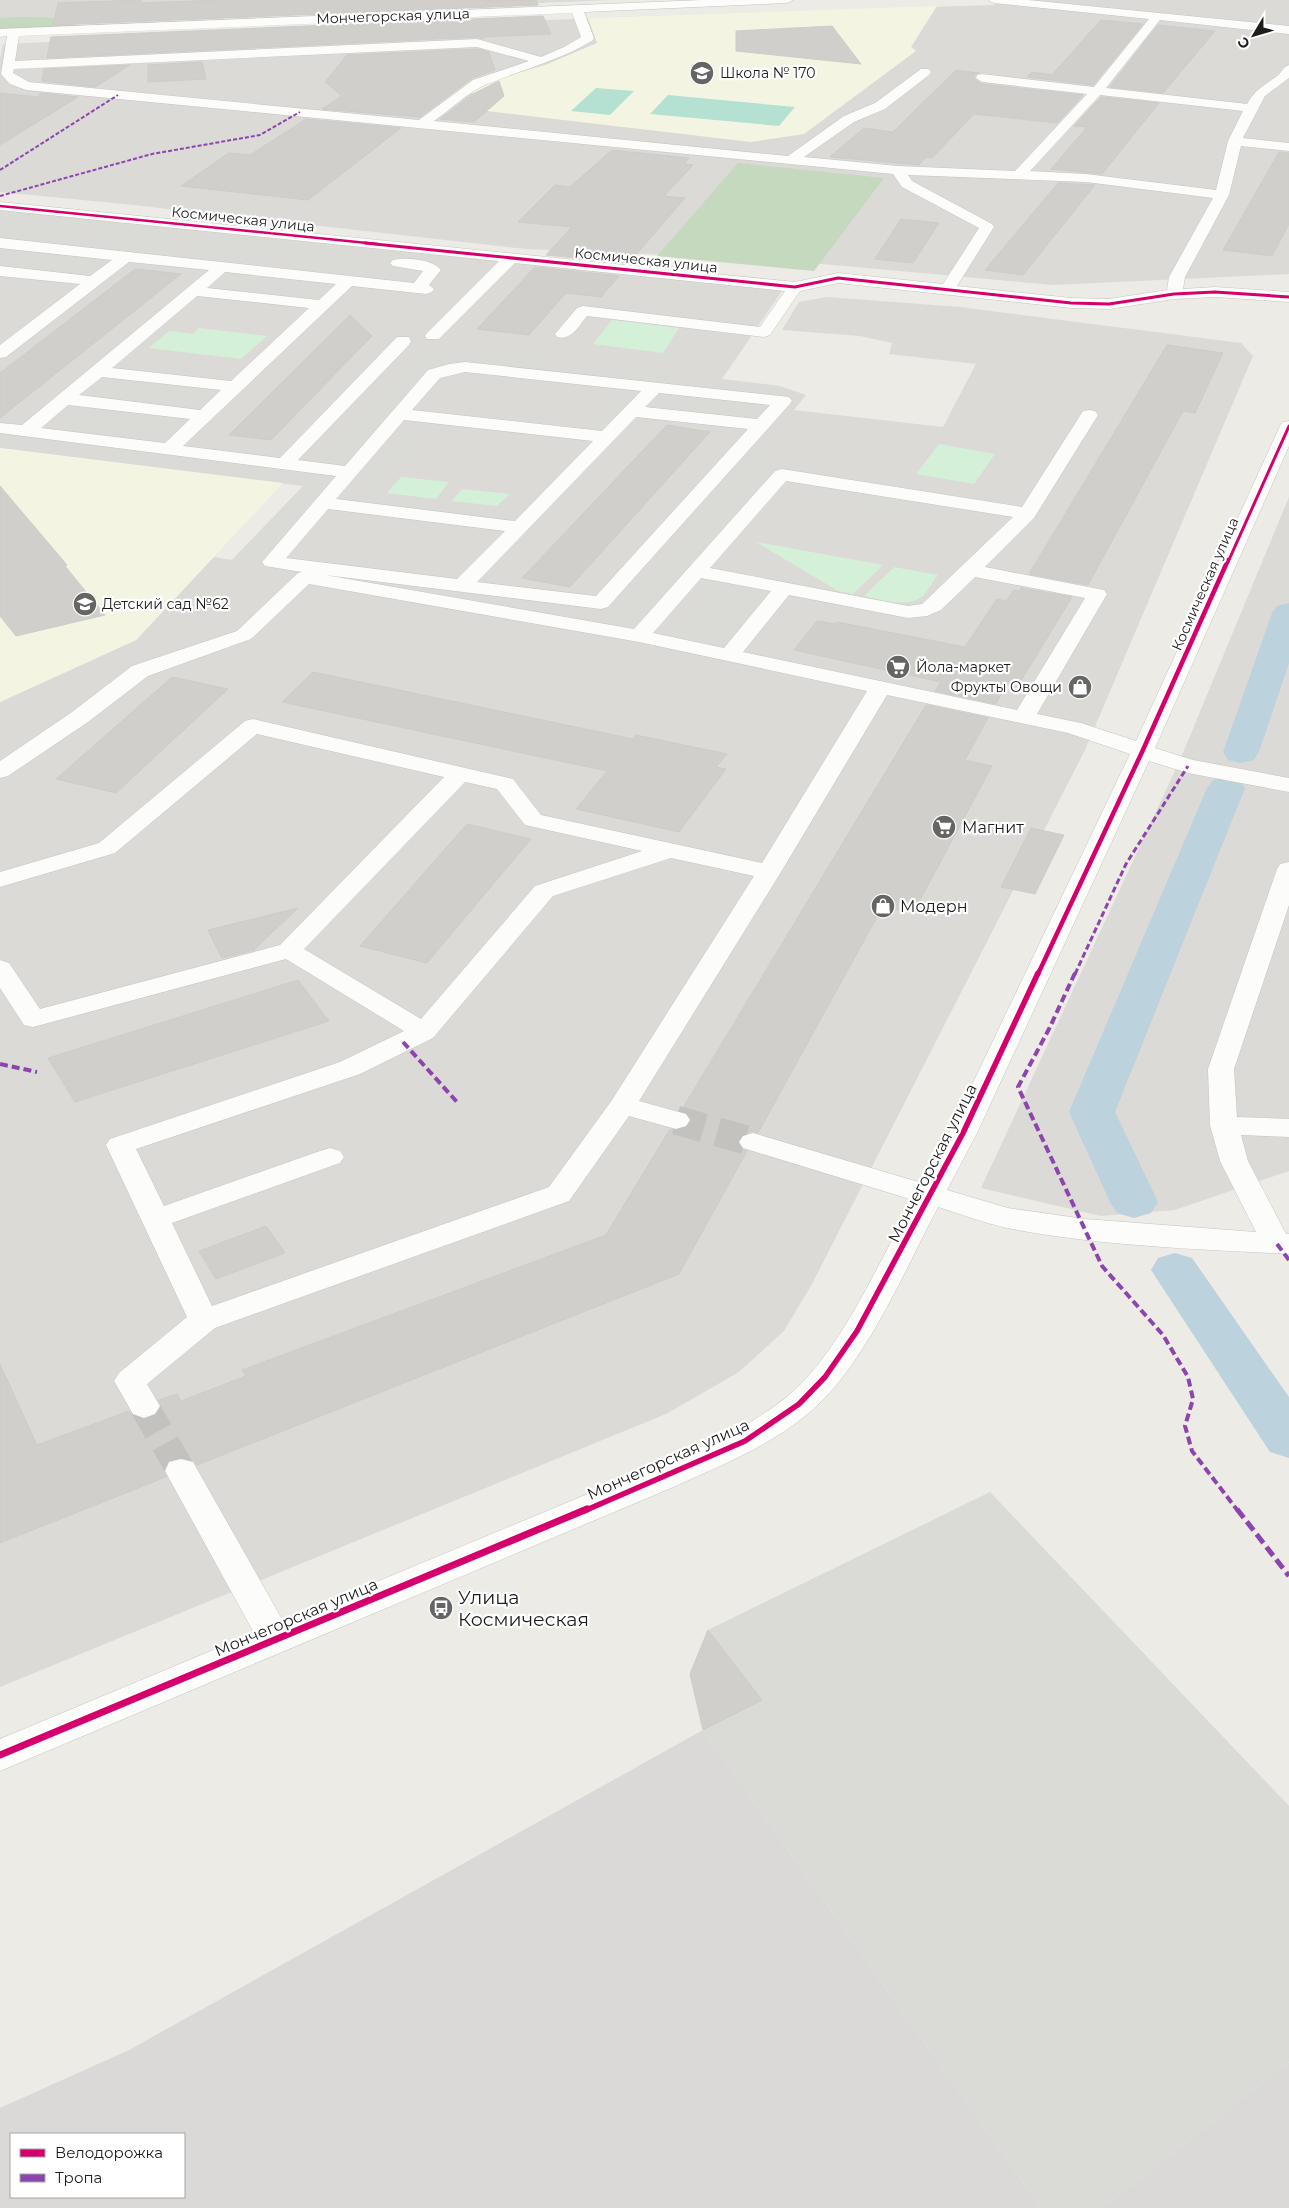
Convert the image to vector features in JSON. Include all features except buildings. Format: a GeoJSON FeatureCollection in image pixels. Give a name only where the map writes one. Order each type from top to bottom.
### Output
{"type":"FeatureCollection","features":[{"type":"Feature","properties":{"kind":"street","name":"Мончегорская улица"},"geometry":{"type":"LineString","coordinates":[[0,33],[787,0]]}},
{"type":"Feature","properties":{"kind":"street"},"geometry":{"type":"LineString","coordinates":[[994,0],[1289,30]]}},
{"type":"Feature","properties":{"kind":"street"},"geometry":{"type":"LineString","coordinates":[[422,124],[478,83],[542,61],[568,50],[588,38],[577,9]]}},
{"type":"Feature","properties":{"kind":"street"},"geometry":{"type":"LineString","coordinates":[[1020,174],[1096,92],[1157,18]]}},
{"type":"Feature","properties":{"kind":"street"},"geometry":{"type":"LineString","coordinates":[[15,32],[11,41],[7,74],[15,81],[26,86],[898,170],[1086,178],[1222,195]]}},
{"type":"Feature","properties":{"kind":"street"},"geometry":{"type":"LineString","coordinates":[[9,65],[477,43],[542,61]]}},
{"type":"Feature","properties":{"kind":"street"},"geometry":{"type":"LineString","coordinates":[[1174,294],[1177,277],[1222,195],[1235,141],[1264,89],[1283,79],[1289,69]]}},
{"type":"Feature","properties":{"kind":"street"},"geometry":{"type":"LineString","coordinates":[[790,160],[849,120],[880,106],[925,72]]}},
{"type":"Feature","properties":{"kind":"street"},"geometry":{"type":"LineString","coordinates":[[982,78],[1252,108]]}},
{"type":"Feature","properties":{"kind":"street"},"geometry":{"type":"LineString","coordinates":[[1235,141],[1289,147]]}},
{"type":"Feature","properties":{"kind":"street"},"geometry":{"type":"LineString","coordinates":[[898,170],[907,184],[987,226],[947,290]]}},
{"type":"Feature","properties":{"kind":"street","name":"Космическая улица"},"geometry":{"type":"LineString","coordinates":[[0,206],[795,287],[838,278],[1071,303],[1109,304],[1174,294],[1215,292],[1289,297]]}},
{"type":"Feature","properties":{"kind":"street"},"geometry":{"type":"LineString","coordinates":[[1,244],[422,288],[434,270],[424,266],[385,262]]}},
{"type":"Feature","properties":{"kind":"street"},"geometry":{"type":"LineString","coordinates":[[0,353],[125,257]]}},
{"type":"Feature","properties":{"kind":"street"},"geometry":{"type":"LineString","coordinates":[[433,336],[511,258]]}},
{"type":"Feature","properties":{"kind":"street"},"geometry":{"type":"LineString","coordinates":[[25,432],[222,267]]}},
{"type":"Feature","properties":{"kind":"street"},"geometry":{"type":"LineString","coordinates":[[0,271],[93,281]]}},
{"type":"Feature","properties":{"kind":"street"},"geometry":{"type":"LineString","coordinates":[[169,450],[349,280]]}},
{"type":"Feature","properties":{"kind":"street"},"geometry":{"type":"LineString","coordinates":[[563,334],[583,311],[764,332],[795,287]]}},
{"type":"Feature","properties":{"kind":"street"},"geometry":{"type":"LineString","coordinates":[[193,291],[323,305]]}},
{"type":"Feature","properties":{"kind":"street"},"geometry":{"type":"LineString","coordinates":[[284,464],[403,341]]}},
{"type":"Feature","properties":{"kind":"street"},"geometry":{"type":"LineString","coordinates":[[456,368],[654,387],[783,400],[601,603],[272,562],[434,374],[456,368]]}},
{"type":"Feature","properties":{"kind":"street"},"geometry":{"type":"LineString","coordinates":[[98,371],[236,387]]}},
{"type":"Feature","properties":{"kind":"street"},"geometry":{"type":"LineString","coordinates":[[462,586],[654,387]]}},
{"type":"Feature","properties":{"kind":"street"},"geometry":{"type":"LineString","coordinates":[[65,399],[205,416]]}},
{"type":"Feature","properties":{"kind":"street"},"geometry":{"type":"LineString","coordinates":[[632,411],[761,425]]}},
{"type":"Feature","properties":{"kind":"street"},"geometry":{"type":"LineString","coordinates":[[400,414],[606,437]]}},
{"type":"Feature","properties":{"kind":"street"},"geometry":{"type":"LineString","coordinates":[[696,571],[918,612],[927,610],[934,606],[1027,514],[1089,415]]}},
{"type":"Feature","properties":{"kind":"street","name":"Космическая улица"},"geometry":{"type":"LineString","coordinates":[[1142,752],[1289,426]]}},
{"type":"Feature","properties":{"kind":"street"},"geometry":{"type":"LineString","coordinates":[[0,428],[350,472]]}},
{"type":"Feature","properties":{"kind":"street"},"geometry":{"type":"LineString","coordinates":[[639,636],[782,475],[1027,514]]}},
{"type":"Feature","properties":{"kind":"street"},"geometry":{"type":"LineString","coordinates":[[323,503],[519,527]]}},
{"type":"Feature","properties":{"kind":"street"},"geometry":{"type":"LineString","coordinates":[[970,570],[1097,594],[1024,717]]}},
{"type":"Feature","properties":{"kind":"street"},"geometry":{"type":"LineString","coordinates":[[0,771],[80,717],[140,671],[244,635],[305,577],[639,636],[1024,717],[1073,728],[1188,766],[1289,785]]}},
{"type":"Feature","properties":{"kind":"street"},"geometry":{"type":"LineString","coordinates":[[729,655],[784,588]]}},
{"type":"Feature","properties":{"kind":"street"},"geometry":{"type":"LineString","coordinates":[[144,1406],[130,1381],[204,1320],[559,1194],[623,1105],[880,688]]}},
{"type":"Feature","properties":{"kind":"street"},"geometry":{"type":"LineString","coordinates":[[0,880],[107,848],[253,726],[505,784],[533,820],[768,872]]}},
{"type":"Feature","properties":{"kind":"street","name":"Мончегорская улица"},"geometry":{"type":"LineString","coordinates":[[0,1755],[659,1479],[745,1441],[799,1404],[825,1378],[857,1331],[964,1133],[1142,752]]}},
{"type":"Feature","properties":{"kind":"street"},"geometry":{"type":"LineString","coordinates":[[0,968],[32,1019],[289,950],[460,773]]}},
{"type":"Feature","properties":{"kind":"street"},"geometry":{"type":"LineString","coordinates":[[204,1320],[120,1145],[350,1068],[424,1032],[544,891],[668,851]]}},
{"type":"Feature","properties":{"kind":"street"},"geometry":{"type":"LineString","coordinates":[[1283,1244],[1234,1161],[1224,1125],[1221,1068],[1289,869]]}},
{"type":"Feature","properties":{"kind":"street"},"geometry":{"type":"LineString","coordinates":[[289,950],[424,1032]]}},
{"type":"Feature","properties":{"kind":"street"},"geometry":{"type":"LineString","coordinates":[[623,1105],[676,1120]]}},
{"type":"Feature","properties":{"kind":"street"},"geometry":{"type":"LineString","coordinates":[[1224,1125],[1289,1128]]}},
{"type":"Feature","properties":{"kind":"street"},"geometry":{"type":"LineString","coordinates":[[753,1142],[1008,1218],[1085,1229],[1195,1239],[1283,1244]]}},
{"type":"Feature","properties":{"kind":"street"},"geometry":{"type":"LineString","coordinates":[[155,1219],[330,1157]]}},
{"type":"Feature","properties":{"kind":"street"},"geometry":{"type":"LineString","coordinates":[[181,1471],[275,1639]]}},
{"type":"Feature","properties":{"kind":"shaded area"},"geometry":{"type":"Polygon","coordinates":[[[0,0],[609,0],[0,25],[0,0]]]}},
{"type":"Feature","properties":{"kind":"shaded area"},"geometry":{"type":"Polygon","coordinates":[[[1000,0],[1289,0],[1289,274],[1053,285],[767,259],[525,249],[0,192],[0,59],[3,44],[616,17],[994,5],[1000,0]]]}},
{"type":"Feature","properties":{"kind":"shaded area","name":"Школа № 170"},"geometry":{"type":"Polygon","coordinates":[[[937,6],[911,47],[916,51],[804,134],[751,142],[478,110],[472,93],[488,81],[545,65],[597,43],[588,18],[937,6]]]}},
{"type":"Feature","properties":{"kind":"shaded area"},"geometry":{"type":"Polygon","coordinates":[[[0,209],[782,291],[722,379],[780,386],[806,395],[794,410],[943,427],[976,364],[889,354],[892,343],[860,336],[782,330],[799,302],[827,297],[960,307],[1241,343],[1253,356],[1085,750],[812,1284],[784,1331],[739,1372],[666,1414],[0,1687],[0,702],[136,640],[214,557],[232,560],[303,486],[0,448],[0,209]]]}},
{"type":"Feature","properties":{"kind":"shaded area"},"geometry":{"type":"Polygon","coordinates":[[[0,211],[440,258],[433,265],[0,219],[0,211]]]}},
{"type":"Feature","properties":{"kind":"shaded area"},"geometry":{"type":"Polygon","coordinates":[[[14,228],[85,235],[69,247],[0,240],[0,238],[14,228]]]}},
{"type":"Feature","properties":{"kind":"shaded area"},"geometry":{"type":"Polygon","coordinates":[[[98,237],[181,246],[165,258],[82,249],[98,237]]]}},
{"type":"Feature","properties":{"kind":"shaded area"},"geometry":{"type":"Polygon","coordinates":[[[196,247],[280,256],[265,268],[180,259],[196,247]]]}},
{"type":"Feature","properties":{"kind":"shaded area"},"geometry":{"type":"Polygon","coordinates":[[[6,253],[107,264],[90,277],[0,267],[0,257],[6,253]]]}},
{"type":"Feature","properties":{"kind":"shaded area"},"geometry":{"type":"Polygon","coordinates":[[[295,258],[381,267],[368,279],[281,270],[295,258]]]}},
{"type":"Feature","properties":{"kind":"shaded area"},"geometry":{"type":"Polygon","coordinates":[[[393,268],[423,271],[411,284],[380,281],[393,268]]]}},
{"type":"Feature","properties":{"kind":"shaded area"},"geometry":{"type":"Polygon","coordinates":[[[229,276],[334,287],[320,301],[214,289],[229,276]]]}},
{"type":"Feature","properties":{"kind":"shaded area"},"geometry":{"type":"Polygon","coordinates":[[[612,320],[679,328],[663,353],[593,344],[612,320]]]}},
{"type":"Feature","properties":{"kind":"shaded area"},"geometry":{"type":"Polygon","coordinates":[[[199,328],[267,336],[241,359],[149,348],[169,331],[193,334],[199,328]]]}},
{"type":"Feature","properties":{"kind":"shaded area"},"geometry":{"type":"Polygon","coordinates":[[[427,349],[777,387],[787,392],[784,397],[440,359],[340,469],[319,466],[427,349]]]}},
{"type":"Feature","properties":{"kind":"shaded area"},"geometry":{"type":"Polygon","coordinates":[[[116,379],[206,390],[198,397],[107,387],[116,379]]]}},
{"type":"Feature","properties":{"kind":"shaded area"},"geometry":{"type":"Polygon","coordinates":[[[104,389],[195,400],[187,407],[95,396],[104,389]]]}},
{"type":"Feature","properties":{"kind":"shaded area"},"geometry":{"type":"Polygon","coordinates":[[[618,390],[633,392],[601,433],[585,431],[618,390]]]}},
{"type":"Feature","properties":{"kind":"shaded area"},"geometry":{"type":"Polygon","coordinates":[[[656,393],[770,405],[761,422],[645,409],[656,393]]]}},
{"type":"Feature","properties":{"kind":"shaded area"},"geometry":{"type":"Polygon","coordinates":[[[83,408],[175,419],[166,427],[73,416],[83,408]]]}},
{"type":"Feature","properties":{"kind":"shaded area"},"geometry":{"type":"Polygon","coordinates":[[[70,418],[163,430],[154,438],[61,426],[70,418]]]}},
{"type":"Feature","properties":{"kind":"shaded area"},"geometry":{"type":"Polygon","coordinates":[[[0,432],[289,468],[282,475],[0,440],[0,432]]]}},
{"type":"Feature","properties":{"kind":"shaded area"},"geometry":{"type":"Polygon","coordinates":[[[407,433],[423,435],[398,465],[382,463],[407,433]]]}},
{"type":"Feature","properties":{"kind":"shaded area"},"geometry":{"type":"Polygon","coordinates":[[[939,444],[995,454],[974,484],[916,474],[939,444]]]}},
{"type":"Feature","properties":{"kind":"shaded area","name":"Детский сад №62"},"geometry":{"type":"Polygon","coordinates":[[[0,448],[283,483],[136,640],[0,702],[0,448]]]}},
{"type":"Feature","properties":{"kind":"shaded area"},"geometry":{"type":"Polygon","coordinates":[[[755,454],[811,464],[805,471],[773,465],[630,631],[604,626],[755,454]]]}},
{"type":"Feature","properties":{"kind":"shaded area"},"geometry":{"type":"Polygon","coordinates":[[[378,467],[394,469],[378,489],[361,487],[378,467]]]}},
{"type":"Feature","properties":{"kind":"shaded area"},"geometry":{"type":"Polygon","coordinates":[[[401,477],[449,482],[436,499],[387,493],[401,477]]]}},
{"type":"Feature","properties":{"kind":"shaded area"},"geometry":{"type":"Polygon","coordinates":[[[304,486],[325,488],[253,564],[232,560],[304,486]]]}},
{"type":"Feature","properties":{"kind":"shaded area"},"geometry":{"type":"Polygon","coordinates":[[[835,488],[911,500],[905,509],[829,497],[835,488]]]}},
{"type":"Feature","properties":{"kind":"shaded area"},"geometry":{"type":"Polygon","coordinates":[[[462,489],[510,494],[497,506],[452,501],[462,489]]]}},
{"type":"Feature","properties":{"kind":"shaded area"},"geometry":{"type":"Polygon","coordinates":[[[366,496],[442,505],[436,512],[360,503],[366,496]]]}},
{"type":"Feature","properties":{"kind":"shaded area"},"geometry":{"type":"Polygon","coordinates":[[[1289,497],[1289,1171],[1175,1210],[1101,1216],[981,1188],[1180,760],[1289,497]]]}},
{"type":"Feature","properties":{"kind":"shaded area"},"geometry":{"type":"Polygon","coordinates":[[[756,542],[883,565],[853,594],[838,591],[756,542]]]}},
{"type":"Feature","properties":{"kind":"shaded area"},"geometry":{"type":"Polygon","coordinates":[[[894,567],[938,575],[924,595],[911,602],[879,600],[864,596],[894,567]]]}},
{"type":"Feature","properties":{"kind":"shaded area"},"geometry":{"type":"Polygon","coordinates":[[[716,585],[733,589],[687,643],[669,639],[716,585]]]}},
{"type":"Feature","properties":{"kind":"shaded area"},"geometry":{"type":"Polygon","coordinates":[[[742,591],[760,594],[715,648],[696,645],[742,591]]]}},
{"type":"Feature","properties":{"kind":"shaded area"},"geometry":{"type":"Polygon","coordinates":[[[990,1492],[1289,1806],[1289,2062],[1102,2208],[1041,2208],[703,1730],[762,1700],[708,1630],[990,1492]]]}},
{"type":"Feature","properties":{"kind":"shaded area"},"geometry":{"type":"Polygon","coordinates":[[[703,1730],[1041,2208],[0,2208],[0,2108],[129,2050],[703,1730]]]}},
{"type":"Feature","properties":{"kind":"shaded area"},"geometry":{"type":"Polygon","coordinates":[[[1289,2062],[1289,2208],[1102,2208],[1289,2062]]]}},
{"type":"Feature","properties":{"kind":"green space"},"geometry":{"type":"Polygon","coordinates":[[[0,18],[69,18],[75,26],[0,29],[0,18]]]}},
{"type":"Feature","properties":{"kind":"green space"},"geometry":{"type":"Polygon","coordinates":[[[596,88],[634,91],[610,115],[571,111],[596,88]]]}},
{"type":"Feature","properties":{"kind":"green space"},"geometry":{"type":"Polygon","coordinates":[[[668,95],[795,107],[779,126],[650,114],[668,95]]]}},
{"type":"Feature","properties":{"kind":"green space"},"geometry":{"type":"Polygon","coordinates":[[[738,163],[884,178],[814,271],[657,256],[738,163]]]}},
{"type":"Feature","properties":{"kind":"waterway"},"geometry":{"type":"LineString","coordinates":[[1241,752],[1289,613]]}},
{"type":"Feature","properties":{"kind":"waterway"},"geometry":{"type":"LineString","coordinates":[[1134,1202],[1092,1112],[1226,788]]}},
{"type":"Feature","properties":{"kind":"waterway"},"geometry":{"type":"LineString","coordinates":[[1175,1270],[1289,1438]]}},
{"type":"Feature","properties":{"kind":"tunnel"},"geometry":{"type":"LineString","coordinates":[[676,1120],[753,1142]]}},
{"type":"Feature","properties":{"kind":"tunnel"},"geometry":{"type":"LineString","coordinates":[[144,1406],[181,1471]]}},
{"type":"Feature","properties":{"kind":"marked path"},"geometry":{"type":"LineString","coordinates":[[0,170],[118,95]]}},
{"type":"Feature","properties":{"kind":"marked path"},"geometry":{"type":"LineString","coordinates":[[0,196],[152,154],[260,135],[300,112]]}},
{"type":"Feature","properties":{"kind":"marked path"},"geometry":{"type":"LineString","coordinates":[[1188,766],[1126,864],[1049,1029],[1018,1087],[1102,1266],[1163,1335],[1188,1377],[1193,1399],[1185,1426],[1192,1451],[1289,1576]]}},
{"type":"Feature","properties":{"kind":"marked path"},"geometry":{"type":"LineString","coordinates":[[403,1042],[457,1102]]}},
{"type":"Feature","properties":{"kind":"marked path"},"geometry":{"type":"LineString","coordinates":[[0,1064],[37,1072]]}},
{"type":"Feature","properties":{"kind":"marked path"},"geometry":{"type":"LineString","coordinates":[[1277,1244],[1289,1260]]}},
{"type":"Feature","properties":{"kind":"cycle path"},"geometry":{"type":"LineString","coordinates":[[0,206],[795,287],[838,278],[1071,303],[1109,304],[1174,294],[1215,292],[1289,297]]}},
{"type":"Feature","properties":{"kind":"cycle path"},"geometry":{"type":"LineString","coordinates":[[0,1755],[659,1479],[745,1441],[799,1404],[825,1377],[857,1331],[963,1133],[1142,752],[1289,426]]}},
{"type":"Feature","properties":{"kind":"place","name":"Школа № 170"},"geometry":{"type":"Point","coordinates":[702,73]}},
{"type":"Feature","properties":{"kind":"place","name":"Детский сад №62"},"geometry":{"type":"Point","coordinates":[85,604]}},
{"type":"Feature","properties":{"kind":"place","name":"Йола-маркет"},"geometry":{"type":"Point","coordinates":[898,667]}},
{"type":"Feature","properties":{"kind":"place","name":"Фрукты Овощи"},"geometry":{"type":"Point","coordinates":[1080,687]}},
{"type":"Feature","properties":{"kind":"place","name":"Магнит"},"geometry":{"type":"Point","coordinates":[944,827]}},
{"type":"Feature","properties":{"kind":"place","name":"Модерн"},"geometry":{"type":"Point","coordinates":[883,906]}},
{"type":"Feature","properties":{"kind":"place","name":"Улица Космическая"},"geometry":{"type":"Point","coordinates":[441,1608]}}]}
